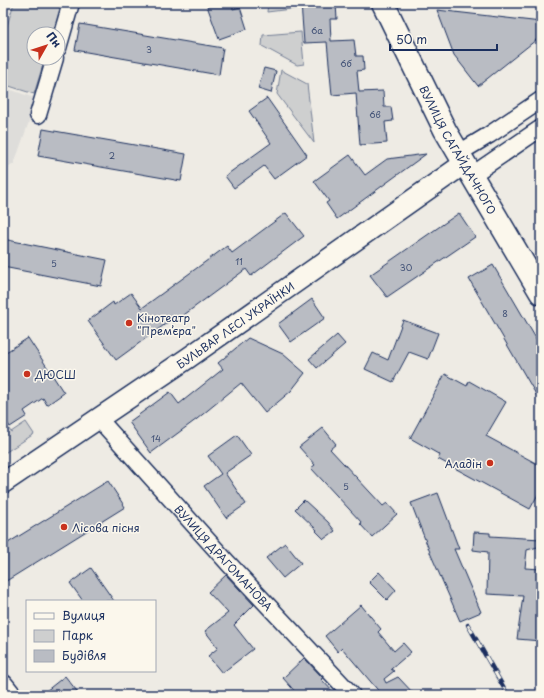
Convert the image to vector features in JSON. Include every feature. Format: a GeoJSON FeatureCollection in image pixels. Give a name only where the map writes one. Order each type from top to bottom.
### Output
{"type":"FeatureCollection","features":[{"type":"Feature","properties":{"kind":"main road","name":"ВУЛИЦЯ САГАЙДАЧНОГО"},"geometry":{"type":"LineString","coordinates":[[383,3],[465,164],[541,294]]}},
{"type":"Feature","properties":{"kind":"street"},"geometry":{"type":"LineString","coordinates":[[64,26],[71,3]]}},
{"type":"Feature","properties":{"kind":"street"},"geometry":{"type":"LineString","coordinates":[[38,115],[53,66]]}},
{"type":"Feature","properties":{"kind":"street","name":"БУЛЬВАР ЛЕСІ УКРАЇНКИ"},"geometry":{"type":"LineString","coordinates":[[465,164],[489,135],[541,100]]}},
{"type":"Feature","properties":{"kind":"street","name":"БУЛЬВАР ЛЕСІ УКРАЇНКИ"},"geometry":{"type":"LineString","coordinates":[[3,483],[188,358],[465,164],[541,128]]}},
{"type":"Feature","properties":{"kind":"street","name":"ВУЛИЦЯ ДРАГОМАНОВА"},"geometry":{"type":"LineString","coordinates":[[98,418],[228,564],[352,695]]}},
{"type":"Feature","properties":{"kind":"street"},"geometry":{"type":"LineString","coordinates":[[3,685],[10,695]]}},
{"type":"Feature","properties":{"kind":"shaded area"},"geometry":{"type":"Polygon","coordinates":[[[3,87],[37,99],[14,164],[3,170],[3,87]]]}},
{"type":"Feature","properties":{"kind":"green space"},"geometry":{"type":"Polygon","coordinates":[[[14,3],[45,3],[61,8],[55,26],[26,26],[26,66],[43,66],[34,94],[3,84],[3,39],[14,3]]]}},
{"type":"Feature","properties":{"kind":"green space"},"geometry":{"type":"Polygon","coordinates":[[[268,3],[299,3],[299,8],[267,12],[268,3]]]}},
{"type":"Feature","properties":{"kind":"green space"},"geometry":{"type":"Polygon","coordinates":[[[301,32],[304,64],[297,65],[262,46],[263,35],[301,32]]]}},
{"type":"Feature","properties":{"kind":"green space"},"geometry":{"type":"Polygon","coordinates":[[[281,70],[307,84],[314,143],[277,94],[281,70]]]}},
{"type":"Feature","properties":{"kind":"green space"},"geometry":{"type":"Polygon","coordinates":[[[3,422],[11,432],[26,422],[34,434],[3,454],[3,422]]]}},
{"type":"Feature","properties":{"kind":"building"},"geometry":{"type":"Polygon","coordinates":[[[206,3],[231,3],[233,9],[240,7],[247,29],[219,39],[206,3]]]}},
{"type":"Feature","properties":{"kind":"building"},"geometry":{"type":"Polygon","coordinates":[[[301,3],[328,3],[328,5],[336,4],[337,19],[330,19],[331,41],[354,40],[356,56],[363,56],[364,70],[357,71],[359,92],[383,91],[384,107],[391,107],[393,121],[385,122],[387,143],[360,145],[356,93],[332,95],[327,42],[304,43],[301,3]]]}},
{"type":"Feature","properties":{"kind":"building"},"geometry":{"type":"Polygon","coordinates":[[[437,10],[541,22],[541,36],[478,86],[454,55],[437,10]]]}},
{"type":"Feature","properties":{"kind":"building"},"geometry":{"type":"Polygon","coordinates":[[[80,24],[223,48],[219,75],[75,50],[80,24]]]}},
{"type":"Feature","properties":{"kind":"building"},"geometry":{"type":"Polygon","coordinates":[[[264,68],[276,71],[271,93],[258,89],[264,68]]]}},
{"type":"Feature","properties":{"kind":"building"},"geometry":{"type":"Polygon","coordinates":[[[267,98],[307,155],[274,179],[264,166],[234,188],[225,176],[271,143],[249,111],[267,98]]]}},
{"type":"Feature","properties":{"kind":"building"},"geometry":{"type":"Polygon","coordinates":[[[43,129],[186,154],[181,181],[38,156],[43,129]]]}},
{"type":"Feature","properties":{"kind":"building"},"geometry":{"type":"Polygon","coordinates":[[[426,154],[337,219],[326,203],[329,201],[314,181],[350,155],[365,175],[387,159],[426,154]]]}},
{"type":"Feature","properties":{"kind":"building"},"geometry":{"type":"Polygon","coordinates":[[[286,213],[304,236],[251,276],[246,269],[173,323],[171,320],[116,360],[88,321],[113,302],[114,305],[131,293],[142,308],[227,246],[232,253],[286,213]]]}},
{"type":"Feature","properties":{"kind":"building"},"geometry":{"type":"Polygon","coordinates":[[[459,213],[475,237],[387,297],[370,275],[459,213]]]}},
{"type":"Feature","properties":{"kind":"building"},"geometry":{"type":"Polygon","coordinates":[[[3,239],[107,260],[101,286],[3,267],[3,239]]]}},
{"type":"Feature","properties":{"kind":"building"},"geometry":{"type":"Polygon","coordinates":[[[493,265],[541,347],[541,403],[469,279],[493,265]]]}},
{"type":"Feature","properties":{"kind":"building"},"geometry":{"type":"Polygon","coordinates":[[[312,299],[325,318],[291,342],[278,324],[312,299]]]}},
{"type":"Feature","properties":{"kind":"building"},"geometry":{"type":"Polygon","coordinates":[[[403,320],[438,333],[428,359],[409,352],[393,382],[365,369],[373,353],[388,360],[403,320]]]}},
{"type":"Feature","properties":{"kind":"building"},"geometry":{"type":"Polygon","coordinates":[[[337,335],[345,344],[317,368],[309,359],[337,335]]]}},
{"type":"Feature","properties":{"kind":"building","name":"ДЮСШ"},"geometry":{"type":"Polygon","coordinates":[[[28,338],[64,393],[47,405],[43,398],[24,411],[27,416],[10,427],[3,417],[3,354],[28,338]]]}},
{"type":"Feature","properties":{"kind":"building"},"geometry":{"type":"Polygon","coordinates":[[[248,338],[283,354],[305,373],[291,391],[265,413],[241,383],[197,419],[151,453],[129,422],[170,392],[179,404],[223,369],[218,363],[248,338]]]}},
{"type":"Feature","properties":{"kind":"building"},"geometry":{"type":"Polygon","coordinates":[[[445,374],[467,386],[469,381],[506,402],[486,436],[541,466],[541,489],[530,509],[438,459],[440,455],[410,438],[445,374]]]}},
{"type":"Feature","properties":{"kind":"building"},"geometry":{"type":"Polygon","coordinates":[[[323,428],[336,444],[330,449],[383,506],[387,503],[397,514],[372,537],[360,524],[362,523],[311,468],[315,465],[299,447],[323,428]]]}},
{"type":"Feature","properties":{"kind":"building"},"geometry":{"type":"Polygon","coordinates":[[[237,435],[251,455],[225,473],[246,504],[226,518],[204,486],[221,474],[208,456],[237,435]]]}},
{"type":"Feature","properties":{"kind":"building","name":"Лісова пісня"},"geometry":{"type":"Polygon","coordinates":[[[108,481],[125,507],[3,583],[3,546],[108,481]]]}},
{"type":"Feature","properties":{"kind":"building"},"geometry":{"type":"Polygon","coordinates":[[[438,493],[459,549],[454,549],[481,612],[460,621],[431,555],[411,503],[438,493]]]}},
{"type":"Feature","properties":{"kind":"building"},"geometry":{"type":"Polygon","coordinates":[[[304,500],[328,522],[335,531],[324,539],[316,531],[317,530],[295,509],[304,500]]]}},
{"type":"Feature","properties":{"kind":"building"},"geometry":{"type":"Polygon","coordinates":[[[474,532],[490,533],[490,536],[541,539],[541,546],[527,550],[525,568],[541,569],[541,641],[517,639],[523,596],[487,594],[488,552],[473,550],[474,532]]]}},
{"type":"Feature","properties":{"kind":"building"},"geometry":{"type":"Polygon","coordinates":[[[285,543],[301,563],[283,578],[266,558],[285,543]]]}},
{"type":"Feature","properties":{"kind":"building"},"geometry":{"type":"Polygon","coordinates":[[[91,568],[113,600],[82,600],[70,583],[91,568]]]}},
{"type":"Feature","properties":{"kind":"building"},"geometry":{"type":"Polygon","coordinates":[[[379,572],[396,590],[387,600],[369,582],[379,572]]]}},
{"type":"Feature","properties":{"kind":"building"},"geometry":{"type":"Polygon","coordinates":[[[226,575],[254,605],[234,625],[253,649],[222,673],[208,656],[218,648],[205,631],[228,613],[208,592],[226,575]]]}},
{"type":"Feature","properties":{"kind":"building"},"geometry":{"type":"Polygon","coordinates":[[[361,605],[381,629],[378,632],[394,651],[403,643],[411,652],[391,669],[394,671],[384,679],[386,683],[398,677],[415,695],[382,695],[342,648],[338,652],[325,636],[361,605]]]}},
{"type":"Feature","properties":{"kind":"building"},"geometry":{"type":"Polygon","coordinates":[[[304,658],[323,678],[321,679],[336,695],[298,695],[283,678],[304,658]]]}},
{"type":"Feature","properties":{"kind":"building"},"geometry":{"type":"Polygon","coordinates":[[[65,676],[80,695],[41,695],[65,676]]]}},
{"type":"Feature","properties":{"kind":"railway"},"geometry":{"type":"LineString","coordinates":[[468,625],[508,695]]}},
{"type":"Feature","properties":{"kind":"place","name":"Кінотеатр \"Прем’єра\""},"geometry":{"type":"Point","coordinates":[129,323]}},
{"type":"Feature","properties":{"kind":"place","name":"ДЮСШ"},"geometry":{"type":"Point","coordinates":[27,374]}},
{"type":"Feature","properties":{"kind":"place","name":"Аладін"},"geometry":{"type":"Point","coordinates":[490,463]}},
{"type":"Feature","properties":{"kind":"place","name":"Лісова пісня"},"geometry":{"type":"Point","coordinates":[64,527]}}]}
